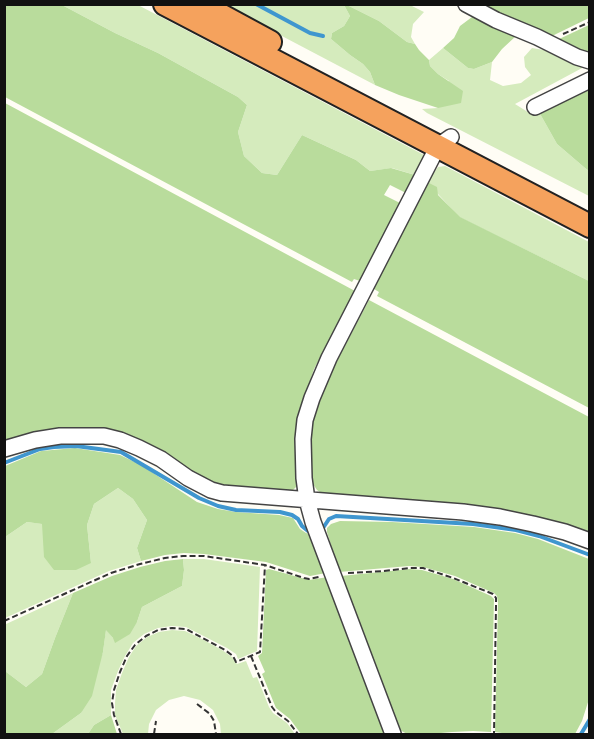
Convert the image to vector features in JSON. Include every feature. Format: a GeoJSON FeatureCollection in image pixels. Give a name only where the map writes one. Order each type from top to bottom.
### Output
{"type":"FeatureCollection","features":[{"type":"Feature","properties":{"kind":"highway"},"geometry":{"type":"LineString","coordinates":[[165,4],[590,210]]}},
{"type":"Feature","properties":{"kind":"highway"},"geometry":{"type":"LineString","coordinates":[[200,4],[445,141],[590,226]]}},
{"type":"Feature","properties":{"kind":"street"},"geometry":{"type":"LineString","coordinates":[[466,4],[496,20],[590,61]]}},
{"type":"Feature","properties":{"kind":"street"},"geometry":{"type":"LineString","coordinates":[[535,107],[590,80]]}},
{"type":"Feature","properties":{"kind":"street"},"geometry":{"type":"LineString","coordinates":[[393,735],[332,574],[307,500],[303,439],[305,420],[312,398],[329,358],[445,141]]}},
{"type":"Feature","properties":{"kind":"street"},"geometry":{"type":"LineString","coordinates":[[4,449],[60,436],[104,436],[139,448],[211,490],[239,495],[443,510],[500,517],[565,532],[590,541]]}},
{"type":"Feature","properties":{"kind":"path"},"geometry":{"type":"LineString","coordinates":[[547,42],[590,22]]}},
{"type":"Feature","properties":{"kind":"path"},"geometry":{"type":"LineString","coordinates":[[4,621],[111,573],[165,558],[204,556],[265,565],[309,579],[332,574],[423,568],[493,594],[496,598],[494,735]]}},
{"type":"Feature","properties":{"kind":"path"},"geometry":{"type":"LineString","coordinates":[[121,735],[112,703],[114,690],[127,656],[146,636],[158,630],[186,629],[225,650],[233,656],[236,662],[260,652],[265,565]]}},
{"type":"Feature","properties":{"kind":"path"},"geometry":{"type":"LineString","coordinates":[[251,656],[272,707],[288,721],[298,735]]}},
{"type":"Feature","properties":{"kind":"path"},"geometry":{"type":"LineString","coordinates":[[197,704],[210,714],[214,721],[216,735]]}},
{"type":"Feature","properties":{"kind":"path"},"geometry":{"type":"LineString","coordinates":[[154,735],[156,721]]}},
{"type":"Feature","properties":{"kind":"green space"},"geometry":{"type":"Polygon","coordinates":[[[4,5],[62,5],[158,53],[238,97],[247,105],[238,132],[244,156],[262,173],[277,175],[302,135],[356,160],[370,171],[391,168],[415,175],[406,193],[390,185],[384,195],[400,203],[360,281],[354,279],[352,282],[5,97],[4,5]]]}},
{"type":"Feature","properties":{"kind":"green space"},"geometry":{"type":"Polygon","coordinates":[[[62,5],[138,5],[424,155],[415,175],[392,168],[370,171],[356,160],[302,135],[277,175],[262,173],[244,156],[238,132],[247,105],[238,97],[158,53],[62,5]]]}},
{"type":"Feature","properties":{"kind":"green space"},"geometry":{"type":"Polygon","coordinates":[[[223,5],[344,5],[350,16],[344,26],[332,33],[331,39],[363,64],[370,72],[375,85],[223,5]]]}},
{"type":"Feature","properties":{"kind":"green space"},"geometry":{"type":"Polygon","coordinates":[[[344,5],[379,21],[407,42],[415,44],[438,74],[463,91],[461,103],[438,108],[375,85],[370,72],[363,64],[331,39],[332,33],[344,26],[350,16],[344,5]]]}},
{"type":"Feature","properties":{"kind":"green space"},"geometry":{"type":"Polygon","coordinates":[[[347,5],[410,5],[424,12],[413,24],[411,37],[415,44],[407,42],[379,21],[347,5]]]}},
{"type":"Feature","properties":{"kind":"green space"},"geometry":{"type":"Polygon","coordinates":[[[477,5],[589,5],[589,18],[550,37],[477,5]]]}},
{"type":"Feature","properties":{"kind":"green space"},"geometry":{"type":"Polygon","coordinates":[[[472,17],[491,21],[516,36],[492,62],[474,69],[468,68],[443,48],[454,38],[460,26],[472,17]]]}},
{"type":"Feature","properties":{"kind":"green space"},"geometry":{"type":"Polygon","coordinates":[[[589,25],[589,53],[557,40],[589,25]]]}},
{"type":"Feature","properties":{"kind":"green space"},"geometry":{"type":"Polygon","coordinates":[[[443,48],[468,68],[474,69],[492,62],[490,80],[503,86],[521,83],[531,75],[525,67],[524,57],[532,48],[544,50],[584,67],[515,104],[531,114],[539,112],[557,144],[589,171],[589,196],[422,109],[438,108],[449,81],[430,66],[429,60],[443,48]]]}},
{"type":"Feature","properties":{"kind":"green space"},"geometry":{"type":"Polygon","coordinates":[[[589,90],[589,171],[557,144],[539,112],[589,90]]]}},
{"type":"Feature","properties":{"kind":"green space"},"geometry":{"type":"Polygon","coordinates":[[[5,103],[355,291],[314,369],[303,402],[299,429],[297,480],[296,487],[292,491],[255,492],[210,484],[78,429],[41,430],[5,444],[5,103]]]}},
{"type":"Feature","properties":{"kind":"green space"},"geometry":{"type":"Polygon","coordinates":[[[445,166],[589,242],[589,281],[459,217],[427,182],[438,167],[445,166]]]}},
{"type":"Feature","properties":{"kind":"green space"},"geometry":{"type":"Polygon","coordinates":[[[427,182],[437,187],[438,195],[460,217],[589,281],[589,408],[377,296],[379,292],[374,289],[427,182]]]}},
{"type":"Feature","properties":{"kind":"green space"},"geometry":{"type":"Polygon","coordinates":[[[369,300],[589,417],[589,536],[533,516],[500,509],[462,504],[324,495],[317,490],[311,476],[310,448],[316,407],[327,380],[369,300]]]}},
{"type":"Feature","properties":{"kind":"green space"},"geometry":{"type":"Polygon","coordinates":[[[75,448],[120,455],[141,465],[197,502],[218,509],[293,518],[300,529],[310,534],[326,573],[310,576],[266,562],[204,554],[165,555],[141,561],[137,548],[147,520],[133,499],[118,488],[94,504],[87,525],[91,563],[76,570],[54,570],[44,557],[42,524],[27,522],[5,537],[5,466],[41,451],[75,448]]]}},
{"type":"Feature","properties":{"kind":"green space"},"geometry":{"type":"Polygon","coordinates":[[[118,488],[133,499],[147,520],[137,548],[141,561],[109,571],[5,618],[5,537],[27,522],[43,524],[91,563],[87,525],[94,504],[118,488]]]}},
{"type":"Feature","properties":{"kind":"green space"},"geometry":{"type":"Polygon","coordinates":[[[340,521],[474,527],[515,533],[538,539],[589,559],[589,699],[575,734],[495,732],[497,596],[455,576],[423,567],[409,566],[339,572],[327,528],[340,521]]]}},
{"type":"Feature","properties":{"kind":"green space"},"geometry":{"type":"Polygon","coordinates":[[[183,559],[204,559],[260,567],[257,651],[238,659],[236,654],[227,648],[186,627],[158,628],[144,634],[133,643],[125,656],[111,690],[111,715],[94,725],[88,734],[52,734],[81,713],[103,652],[106,629],[113,638],[137,622],[142,607],[182,586],[183,559]]]}},
{"type":"Feature","properties":{"kind":"green space"},"geometry":{"type":"Polygon","coordinates":[[[183,559],[182,586],[142,607],[130,634],[115,643],[106,630],[92,696],[81,713],[52,734],[5,734],[5,671],[26,687],[42,674],[73,593],[140,567],[183,559]]]}},
{"type":"Feature","properties":{"kind":"green space"},"geometry":{"type":"Polygon","coordinates":[[[410,569],[453,579],[494,599],[491,732],[407,734],[395,724],[341,576],[410,569]]]}},
{"type":"Feature","properties":{"kind":"green space"},"geometry":{"type":"Polygon","coordinates":[[[266,570],[309,580],[328,577],[383,725],[384,734],[301,734],[290,719],[276,708],[262,674],[265,672],[258,656],[262,653],[266,570]]]}},
{"type":"Feature","properties":{"kind":"green space"},"geometry":{"type":"Polygon","coordinates":[[[73,593],[42,674],[26,687],[5,671],[4,625],[73,593]]]}},
{"type":"Feature","properties":{"kind":"green space"},"geometry":{"type":"Polygon","coordinates":[[[172,630],[185,631],[202,639],[232,657],[237,664],[246,661],[253,678],[257,677],[273,713],[287,723],[295,734],[221,734],[220,724],[213,710],[200,700],[184,696],[169,700],[156,710],[149,724],[148,734],[123,734],[115,715],[116,690],[129,657],[136,646],[147,637],[172,630]]]}},
{"type":"Feature","properties":{"kind":"green space"},"geometry":{"type":"Polygon","coordinates":[[[111,715],[117,734],[88,734],[94,725],[111,715]]]}},
{"type":"Feature","properties":{"kind":"waterway"},"geometry":{"type":"LineString","coordinates":[[256,4],[310,33],[323,36]]}},
{"type":"Feature","properties":{"kind":"waterway"},"geometry":{"type":"LineString","coordinates":[[4,463],[40,449],[54,447],[76,446],[121,452],[199,498],[218,506],[292,515],[308,531],[311,530]]}},
{"type":"Feature","properties":{"kind":"waterway"},"geometry":{"type":"LineString","coordinates":[[319,529],[323,528],[329,519],[336,516],[473,524],[539,536],[590,555]]}},
{"type":"Feature","properties":{"kind":"waterway"},"geometry":{"type":"LineString","coordinates":[[581,734],[590,719]]}}]}
